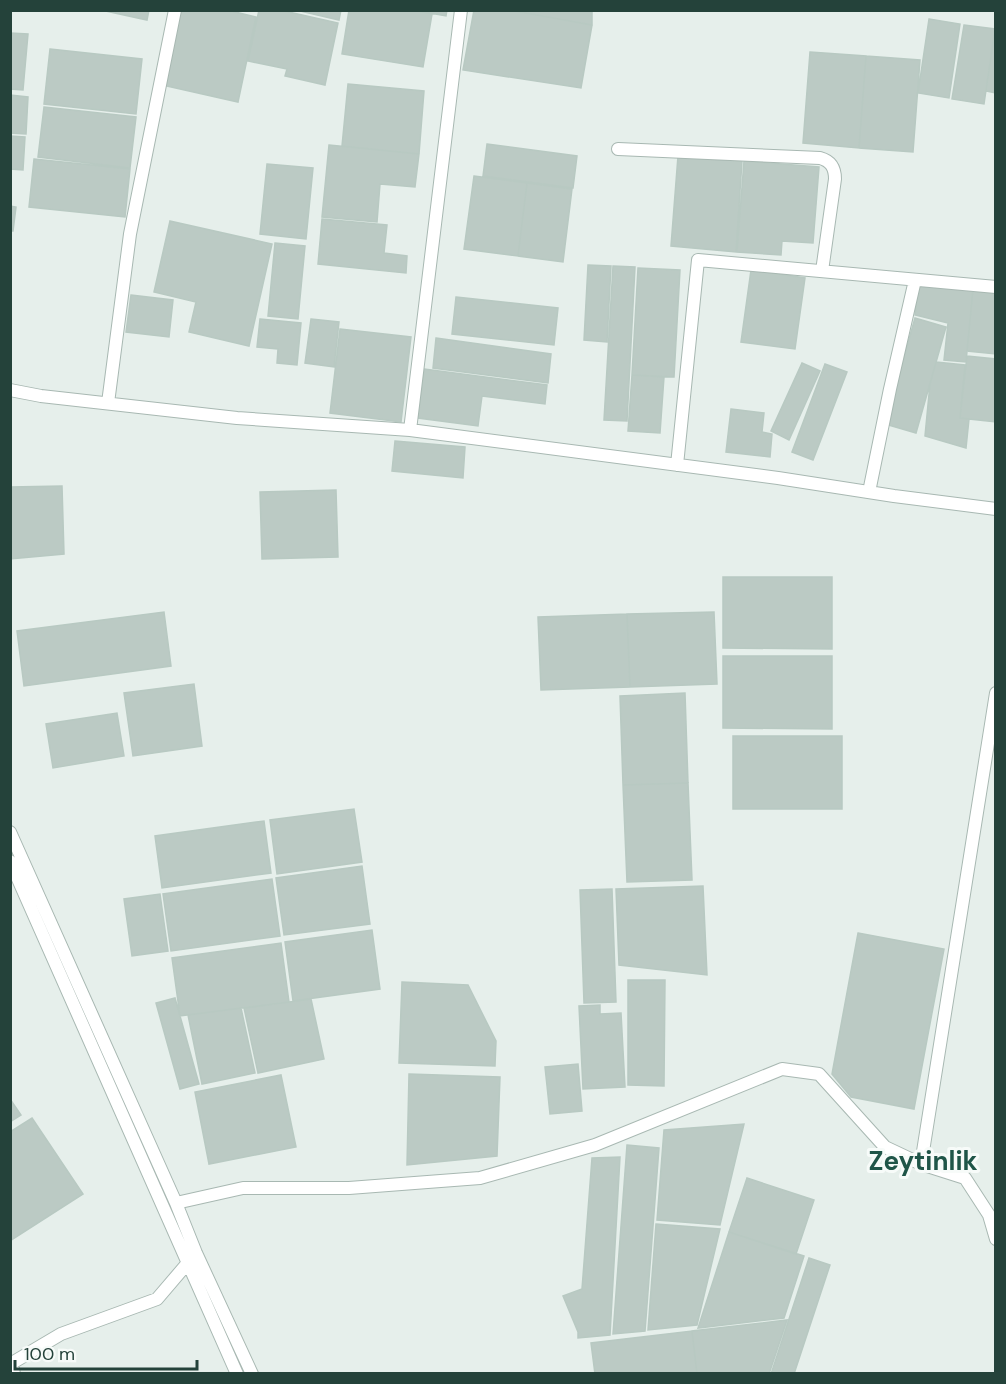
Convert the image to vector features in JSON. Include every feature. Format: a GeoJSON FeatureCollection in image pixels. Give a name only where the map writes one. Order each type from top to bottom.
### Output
{"type":"FeatureCollection","features":[{"type":"Feature","properties":{"kind":"street"},"geometry":{"type":"LineString","coordinates":[[108,403],[130,234],[175,10]]}},
{"type":"Feature","properties":{"kind":"street"},"geometry":{"type":"LineString","coordinates":[[410,430],[461,10]]}},
{"type":"Feature","properties":{"kind":"street"},"geometry":{"type":"LineString","coordinates":[[618,149],[820,158],[827,161],[834,168],[835,179],[822,271]]}},
{"type":"Feature","properties":{"kind":"street"},"geometry":{"type":"LineString","coordinates":[[677,465],[698,260],[996,287]]}},
{"type":"Feature","properties":{"kind":"street"},"geometry":{"type":"LineString","coordinates":[[869,492],[915,280]]}},
{"type":"Feature","properties":{"kind":"street"},"geometry":{"type":"LineString","coordinates":[[10,390],[41,396],[237,418],[410,430],[996,509]]}},
{"type":"Feature","properties":{"kind":"street"},"geometry":{"type":"LineString","coordinates":[[921,1164],[996,693]]}},
{"type":"Feature","properties":{"kind":"street"},"geometry":{"type":"LineString","coordinates":[[10,832],[176,1203],[192,1258],[237,1374]]}},
{"type":"Feature","properties":{"kind":"street"},"geometry":{"type":"LineString","coordinates":[[10,861],[15,882],[192,1258],[252,1374]]}},
{"type":"Feature","properties":{"kind":"street"},"geometry":{"type":"LineString","coordinates":[[176,1203],[243,1188],[349,1188],[480,1178],[595,1145],[782,1069],[819,1074],[885,1147],[921,1164],[965,1178],[989,1215],[996,1239]]}},
{"type":"Feature","properties":{"kind":"street"},"geometry":{"type":"LineString","coordinates":[[12,1366],[61,1334],[157,1299],[192,1258]]}},
{"type":"Feature","properties":{"kind":"building"},"geometry":{"type":"Polygon","coordinates":[[[101,10],[149,10],[147,20],[101,10]]]}},
{"type":"Feature","properties":{"kind":"building"},"geometry":{"type":"Polygon","coordinates":[[[178,10],[227,10],[256,17],[238,102],[162,85],[178,10]]]}},
{"type":"Feature","properties":{"kind":"building"},"geometry":{"type":"Polygon","coordinates":[[[259,10],[280,10],[338,23],[325,85],[285,76],[287,69],[248,61],[259,10]]]}},
{"type":"Feature","properties":{"kind":"building"},"geometry":{"type":"Polygon","coordinates":[[[296,10],[341,10],[339,20],[296,10]]]}},
{"type":"Feature","properties":{"kind":"building"},"geometry":{"type":"Polygon","coordinates":[[[349,10],[413,10],[432,14],[423,67],[342,54],[349,10]]]}},
{"type":"Feature","properties":{"kind":"building"},"geometry":{"type":"Polygon","coordinates":[[[413,10],[447,10],[446,16],[413,10]]]}},
{"type":"Feature","properties":{"kind":"building"},"geometry":{"type":"Polygon","coordinates":[[[474,10],[509,10],[592,25],[581,88],[463,70],[474,10]]]}},
{"type":"Feature","properties":{"kind":"building"},"geometry":{"type":"Polygon","coordinates":[[[509,10],[592,10],[592,25],[509,10]]]}},
{"type":"Feature","properties":{"kind":"building"},"geometry":{"type":"Polygon","coordinates":[[[929,19],[960,24],[949,98],[918,93],[929,19]]]}},
{"type":"Feature","properties":{"kind":"building"},"geometry":{"type":"Polygon","coordinates":[[[964,25],[995,29],[984,104],[952,99],[964,25]]]}},
{"type":"Feature","properties":{"kind":"building"},"geometry":{"type":"Polygon","coordinates":[[[996,30],[996,93],[986,91],[996,30]]]}},
{"type":"Feature","properties":{"kind":"building"},"geometry":{"type":"Polygon","coordinates":[[[10,33],[28,34],[23,90],[10,89],[10,33]]]}},
{"type":"Feature","properties":{"kind":"building"},"geometry":{"type":"Polygon","coordinates":[[[50,49],[142,59],[136,114],[44,104],[50,49]]]}},
{"type":"Feature","properties":{"kind":"building"},"geometry":{"type":"Polygon","coordinates":[[[810,52],[866,56],[859,148],[803,143],[810,52]]]}},
{"type":"Feature","properties":{"kind":"building"},"geometry":{"type":"Polygon","coordinates":[[[866,56],[920,60],[913,152],[859,148],[866,56]]]}},
{"type":"Feature","properties":{"kind":"building"},"geometry":{"type":"Polygon","coordinates":[[[348,84],[424,91],[419,154],[342,146],[348,84]]]}},
{"type":"Feature","properties":{"kind":"building"},"geometry":{"type":"Polygon","coordinates":[[[10,95],[28,97],[26,134],[10,133],[10,95]]]}},
{"type":"Feature","properties":{"kind":"building"},"geometry":{"type":"Polygon","coordinates":[[[44,107],[136,117],[130,168],[38,157],[44,107]]]}},
{"type":"Feature","properties":{"kind":"building"},"geometry":{"type":"Polygon","coordinates":[[[10,136],[25,137],[23,170],[10,169],[10,136]]]}},
{"type":"Feature","properties":{"kind":"building"},"geometry":{"type":"Polygon","coordinates":[[[487,144],[577,156],[573,188],[483,176],[487,144]]]}},
{"type":"Feature","properties":{"kind":"building"},"geometry":{"type":"Polygon","coordinates":[[[329,145],[419,154],[415,187],[380,184],[377,222],[322,217],[329,145]]]}},
{"type":"Feature","properties":{"kind":"building"},"geometry":{"type":"Polygon","coordinates":[[[678,156],[742,161],[736,252],[671,246],[678,156]]]}},
{"type":"Feature","properties":{"kind":"building"},"geometry":{"type":"Polygon","coordinates":[[[34,159],[130,169],[125,217],[29,207],[34,159]]]}},
{"type":"Feature","properties":{"kind":"building"},"geometry":{"type":"Polygon","coordinates":[[[744,161],[819,167],[813,243],[782,241],[781,255],[737,252],[744,161]]]}},
{"type":"Feature","properties":{"kind":"building"},"geometry":{"type":"Polygon","coordinates":[[[267,164],[313,168],[306,239],[260,234],[267,164]]]}},
{"type":"Feature","properties":{"kind":"building"},"geometry":{"type":"Polygon","coordinates":[[[474,176],[527,183],[518,256],[464,249],[474,176]]]}},
{"type":"Feature","properties":{"kind":"building"},"geometry":{"type":"Polygon","coordinates":[[[527,183],[572,189],[563,262],[518,256],[527,183]]]}},
{"type":"Feature","properties":{"kind":"building"},"geometry":{"type":"Polygon","coordinates":[[[10,206],[16,207],[13,231],[10,231],[10,206]]]}},
{"type":"Feature","properties":{"kind":"building"},"geometry":{"type":"Polygon","coordinates":[[[322,219],[387,225],[384,253],[407,256],[406,273],[318,264],[322,219]]]}},
{"type":"Feature","properties":{"kind":"building"},"geometry":{"type":"Polygon","coordinates":[[[170,221],[272,244],[249,346],[189,332],[196,302],[154,292],[170,221]]]}},
{"type":"Feature","properties":{"kind":"building"},"geometry":{"type":"Polygon","coordinates":[[[275,243],[305,246],[298,319],[268,316],[275,243]]]}},
{"type":"Feature","properties":{"kind":"building"},"geometry":{"type":"Polygon","coordinates":[[[588,265],[611,266],[607,342],[584,340],[588,265]]]}},
{"type":"Feature","properties":{"kind":"building"},"geometry":{"type":"Polygon","coordinates":[[[613,266],[635,267],[627,421],[604,420],[613,266]]]}},
{"type":"Feature","properties":{"kind":"building"},"geometry":{"type":"Polygon","coordinates":[[[638,268],[680,270],[674,377],[632,375],[638,268]]]}},
{"type":"Feature","properties":{"kind":"building"},"geometry":{"type":"Polygon","coordinates":[[[751,270],[805,278],[795,349],[741,342],[751,270]]]}},
{"type":"Feature","properties":{"kind":"building"},"geometry":{"type":"Polygon","coordinates":[[[918,284],[973,289],[966,362],[944,360],[948,323],[915,315],[918,284]]]}},
{"type":"Feature","properties":{"kind":"building"},"geometry":{"type":"Polygon","coordinates":[[[973,289],[996,292],[996,354],[967,351],[973,289]]]}},
{"type":"Feature","properties":{"kind":"building"},"geometry":{"type":"Polygon","coordinates":[[[131,295],[173,300],[169,337],[126,332],[131,295]]]}},
{"type":"Feature","properties":{"kind":"building"},"geometry":{"type":"Polygon","coordinates":[[[456,297],[558,308],[554,345],[452,334],[456,297]]]}},
{"type":"Feature","properties":{"kind":"building"},"geometry":{"type":"Polygon","coordinates":[[[915,318],[946,327],[916,433],[885,424],[915,318]]]}},
{"type":"Feature","properties":{"kind":"building"},"geometry":{"type":"Polygon","coordinates":[[[260,319],[301,323],[297,365],[277,363],[278,349],[257,347],[260,319]]]}},
{"type":"Feature","properties":{"kind":"building"},"geometry":{"type":"Polygon","coordinates":[[[311,319],[339,322],[334,367],[305,363],[311,319]]]}},
{"type":"Feature","properties":{"kind":"building"},"geometry":{"type":"Polygon","coordinates":[[[340,329],[411,337],[401,422],[330,413],[340,329]]]}},
{"type":"Feature","properties":{"kind":"building"},"geometry":{"type":"Polygon","coordinates":[[[436,338],[551,354],[548,383],[433,368],[436,338]]]}},
{"type":"Feature","properties":{"kind":"building"},"geometry":{"type":"Polygon","coordinates":[[[967,356],[996,359],[996,422],[960,418],[967,356]]]}},
{"type":"Feature","properties":{"kind":"building"},"geometry":{"type":"Polygon","coordinates":[[[936,362],[965,365],[960,418],[969,419],[966,448],[925,436],[930,384],[936,362]]]}},
{"type":"Feature","properties":{"kind":"building"},"geometry":{"type":"Polygon","coordinates":[[[802,363],[820,371],[789,440],[771,431],[802,363]]]}},
{"type":"Feature","properties":{"kind":"building"},"geometry":{"type":"Polygon","coordinates":[[[825,364],[847,372],[813,460],[792,452],[825,364]]]}},
{"type":"Feature","properties":{"kind":"building"},"geometry":{"type":"Polygon","coordinates":[[[424,369],[547,385],[545,404],[482,396],[478,426],[418,418],[424,369]]]}},
{"type":"Feature","properties":{"kind":"building"},"geometry":{"type":"Polygon","coordinates":[[[632,375],[664,377],[660,433],[628,431],[632,375]]]}},
{"type":"Feature","properties":{"kind":"building"},"geometry":{"type":"Polygon","coordinates":[[[731,409],[764,413],[762,432],[772,434],[770,457],[726,452],[731,409]]]}},
{"type":"Feature","properties":{"kind":"building"},"geometry":{"type":"Polygon","coordinates":[[[395,441],[465,447],[463,478],[392,471],[395,441]]]}},
{"type":"Feature","properties":{"kind":"building"},"geometry":{"type":"Polygon","coordinates":[[[62,486],[64,554],[10,559],[10,487],[62,486]]]}},
{"type":"Feature","properties":{"kind":"building"},"geometry":{"type":"Polygon","coordinates":[[[336,490],[338,557],[262,559],[260,492],[336,490]]]}},
{"type":"Feature","properties":{"kind":"building"},"geometry":{"type":"Polygon","coordinates":[[[723,577],[832,577],[832,649],[723,648],[723,577]]]}},
{"type":"Feature","properties":{"kind":"building"},"geometry":{"type":"Polygon","coordinates":[[[164,612],[171,666],[24,686],[17,631],[164,612]]]}},
{"type":"Feature","properties":{"kind":"building"},"geometry":{"type":"Polygon","coordinates":[[[714,612],[717,684],[630,687],[627,614],[714,612]]]}},
{"type":"Feature","properties":{"kind":"building"},"geometry":{"type":"Polygon","coordinates":[[[627,614],[630,687],[541,690],[538,617],[627,614]]]}},
{"type":"Feature","properties":{"kind":"building"},"geometry":{"type":"Polygon","coordinates":[[[723,656],[832,656],[832,729],[723,728],[723,656]]]}},
{"type":"Feature","properties":{"kind":"building"},"geometry":{"type":"Polygon","coordinates":[[[194,684],[202,746],[133,756],[124,693],[194,684]]]}},
{"type":"Feature","properties":{"kind":"building"},"geometry":{"type":"Polygon","coordinates":[[[685,693],[688,783],[623,785],[620,696],[685,693]]]}},
{"type":"Feature","properties":{"kind":"building"},"geometry":{"type":"Polygon","coordinates":[[[117,713],[124,756],[53,768],[46,724],[117,713]]]}},
{"type":"Feature","properties":{"kind":"building"},"geometry":{"type":"Polygon","coordinates":[[[733,736],[842,736],[842,809],[733,809],[733,736]]]}},
{"type":"Feature","properties":{"kind":"building"},"geometry":{"type":"Polygon","coordinates":[[[688,783],[692,880],[627,882],[623,785],[688,783]]]}},
{"type":"Feature","properties":{"kind":"building"},"geometry":{"type":"Polygon","coordinates":[[[354,809],[362,862],[277,874],[270,820],[354,809]]]}},
{"type":"Feature","properties":{"kind":"building"},"geometry":{"type":"Polygon","coordinates":[[[264,821],[271,873],[162,888],[155,836],[264,821]]]}},
{"type":"Feature","properties":{"kind":"building"},"geometry":{"type":"Polygon","coordinates":[[[362,866],[370,924],[284,935],[276,878],[362,866]]]}},
{"type":"Feature","properties":{"kind":"building"},"geometry":{"type":"Polygon","coordinates":[[[272,879],[280,936],[171,951],[163,894],[272,879]]]}},
{"type":"Feature","properties":{"kind":"building"},"geometry":{"type":"Polygon","coordinates":[[[703,886],[707,975],[619,965],[616,889],[703,886]]]}},
{"type":"Feature","properties":{"kind":"building"},"geometry":{"type":"Polygon","coordinates":[[[612,889],[616,1002],[584,1003],[580,890],[612,889]]]}},
{"type":"Feature","properties":{"kind":"building"},"geometry":{"type":"Polygon","coordinates":[[[160,894],[168,951],[132,956],[124,899],[160,894]]]}},
{"type":"Feature","properties":{"kind":"building"},"geometry":{"type":"Polygon","coordinates":[[[372,930],[380,989],[293,1001],[285,942],[372,930]]]}},
{"type":"Feature","properties":{"kind":"building"},"geometry":{"type":"Polygon","coordinates":[[[858,933],[944,949],[914,1109],[851,1097],[832,1074],[858,933]]]}},
{"type":"Feature","properties":{"kind":"building"},"geometry":{"type":"Polygon","coordinates":[[[281,943],[289,1002],[180,1016],[172,958],[281,943]]]}},
{"type":"Feature","properties":{"kind":"building"},"geometry":{"type":"Polygon","coordinates":[[[628,980],[665,980],[664,1086],[628,1085],[628,980]]]}},
{"type":"Feature","properties":{"kind":"building"},"geometry":{"type":"Polygon","coordinates":[[[402,982],[468,985],[496,1041],[495,1066],[399,1063],[402,982]]]}},
{"type":"Feature","properties":{"kind":"building"},"geometry":{"type":"Polygon","coordinates":[[[175,998],[199,1084],[180,1089],[156,1003],[175,998]]]}},
{"type":"Feature","properties":{"kind":"building"},"geometry":{"type":"Polygon","coordinates":[[[311,999],[324,1059],[258,1073],[244,1008],[311,999]]]}},
{"type":"Feature","properties":{"kind":"building"},"geometry":{"type":"Polygon","coordinates":[[[600,1005],[600,1014],[621,1013],[625,1087],[583,1089],[579,1006],[600,1005]]]}},
{"type":"Feature","properties":{"kind":"building"},"geometry":{"type":"Polygon","coordinates":[[[241,1008],[255,1073],[202,1084],[188,1015],[241,1008]]]}},
{"type":"Feature","properties":{"kind":"building"},"geometry":{"type":"Polygon","coordinates":[[[578,1064],[582,1111],[550,1114],[545,1067],[578,1064]]]}},
{"type":"Feature","properties":{"kind":"building"},"geometry":{"type":"Polygon","coordinates":[[[409,1074],[500,1077],[497,1156],[407,1165],[409,1074]]]}},
{"type":"Feature","properties":{"kind":"building"},"geometry":{"type":"Polygon","coordinates":[[[281,1075],[296,1147],[209,1164],[195,1092],[281,1075]]]}},
{"type":"Feature","properties":{"kind":"building"},"geometry":{"type":"Polygon","coordinates":[[[10,1099],[21,1115],[10,1122],[10,1099]]]}},
{"type":"Feature","properties":{"kind":"building"},"geometry":{"type":"Polygon","coordinates":[[[32,1118],[83,1194],[10,1241],[10,1132],[32,1118]]]}},
{"type":"Feature","properties":{"kind":"building"},"geometry":{"type":"Polygon","coordinates":[[[744,1124],[720,1225],[657,1220],[664,1130],[744,1124]]]}},
{"type":"Feature","properties":{"kind":"building"},"geometry":{"type":"Polygon","coordinates":[[[627,1145],[659,1148],[645,1331],[613,1334],[627,1145]]]}},
{"type":"Feature","properties":{"kind":"building"},"geometry":{"type":"Polygon","coordinates":[[[620,1157],[610,1335],[578,1338],[578,1332],[563,1296],[582,1289],[592,1158],[620,1157]]]}},
{"type":"Feature","properties":{"kind":"building"},"geometry":{"type":"Polygon","coordinates":[[[747,1178],[814,1200],[796,1254],[729,1232],[747,1178]]]}},
{"type":"Feature","properties":{"kind":"building"},"geometry":{"type":"Polygon","coordinates":[[[656,1224],[720,1229],[697,1325],[648,1330],[656,1224]]]}},
{"type":"Feature","properties":{"kind":"building"},"geometry":{"type":"Polygon","coordinates":[[[729,1232],[804,1256],[784,1318],[698,1328],[729,1232]]]}},
{"type":"Feature","properties":{"kind":"building"},"geometry":{"type":"Polygon","coordinates":[[[809,1258],[830,1265],[794,1374],[771,1374],[809,1258]]]}},
{"type":"Feature","properties":{"kind":"building"},"geometry":{"type":"Polygon","coordinates":[[[787,1320],[769,1374],[697,1374],[692,1331],[787,1320]]]}},
{"type":"Feature","properties":{"kind":"building"},"geometry":{"type":"Polygon","coordinates":[[[692,1331],[697,1374],[595,1374],[591,1343],[692,1331]]]}},
{"type":"Feature","properties":{"kind":"district","name":"Zeytinlik"},"geometry":{"type":"Point","coordinates":[923,1161]}}]}
